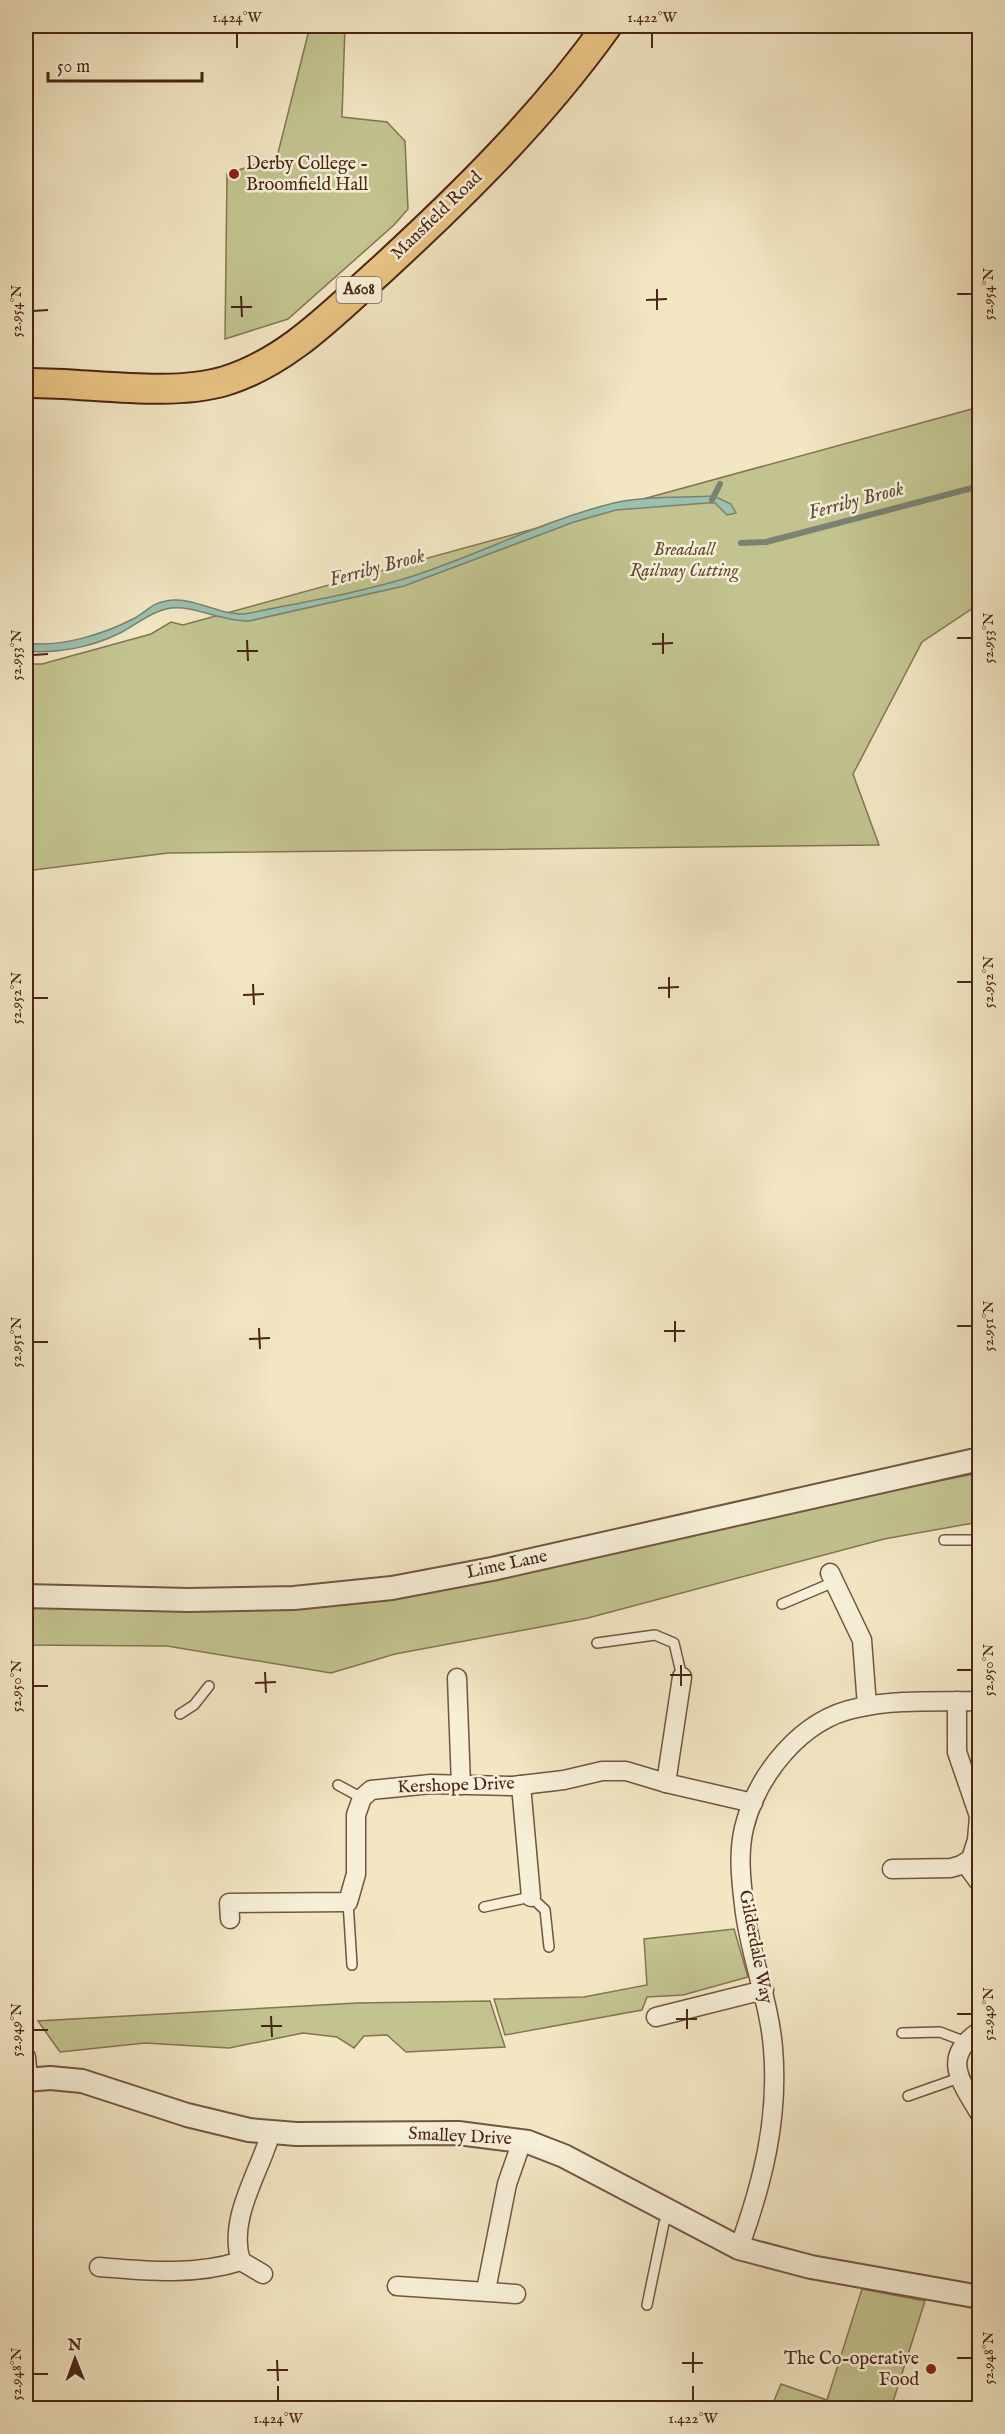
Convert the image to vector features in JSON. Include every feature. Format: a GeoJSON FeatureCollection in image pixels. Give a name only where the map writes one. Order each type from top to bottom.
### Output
{"type":"FeatureCollection","features":[{"type":"Feature","properties":{"kind":"main road","name":"Mansfield Road"},"geometry":{"type":"LineString","coordinates":[[26,383],[173,388],[200,386],[241,375],[279,357],[332,315],[493,162],[583,60],[607,26]]}},
{"type":"Feature","properties":{"kind":"street","name":"Lime Lane"},"geometry":{"type":"LineString","coordinates":[[26,1596],[188,1600],[294,1598],[392,1588],[504,1567],[980,1459]]}},
{"type":"Feature","properties":{"kind":"street"},"geometry":{"type":"LineString","coordinates":[[832,1578],[862,1640],[867,1706]]}},
{"type":"Feature","properties":{"kind":"street"},"geometry":{"type":"LineString","coordinates":[[666,1783],[682,1677]]}},
{"type":"Feature","properties":{"kind":"street"},"geometry":{"type":"LineString","coordinates":[[457,1678],[461,1785]]}},
{"type":"Feature","properties":{"kind":"street"},"geometry":{"type":"LineString","coordinates":[[892,1869],[962,1865],[971,1858],[977,1840],[979,1816],[957,1752],[957,1701]]}},
{"type":"Feature","properties":{"kind":"street","name":"Gilderdale Way"},"geometry":{"type":"LineString","coordinates":[[739,2247],[757,2194],[772,2129],[774,2065],[764,1990],[746,1924],[742,1882],[743,1838],[753,1803],[777,1762],[805,1734],[841,1712],[867,1706],[980,1701]]}},
{"type":"Feature","properties":{"kind":"street","name":"Kershope Drive"},"geometry":{"type":"LineString","coordinates":[[362,1798],[371,1790],[431,1784],[521,1785],[564,1780],[602,1771],[626,1771],[666,1783],[753,1803]]}},
{"type":"Feature","properties":{"kind":"street"},"geometry":{"type":"LineString","coordinates":[[521,1785],[531,1897]]}},
{"type":"Feature","properties":{"kind":"street"},"geometry":{"type":"LineString","coordinates":[[230,1919],[229,1903],[348,1902],[356,1874],[356,1815],[362,1798]]}},
{"type":"Feature","properties":{"kind":"street"},"geometry":{"type":"LineString","coordinates":[[656,2018],[764,1990]]}},
{"type":"Feature","properties":{"kind":"street"},"geometry":{"type":"LineString","coordinates":[[973,2036],[956,2061],[959,2078],[980,2114]]}},
{"type":"Feature","properties":{"kind":"street"},"geometry":{"type":"LineString","coordinates":[[26,2057],[27,2080]]}},
{"type":"Feature","properties":{"kind":"street","name":"Smalley Drive"},"geometry":{"type":"LineString","coordinates":[[27,2080],[50,2078],[82,2081],[216,2124],[271,2132],[458,2133],[522,2140],[564,2156],[669,2213],[739,2247],[811,2267],[980,2298]]}},
{"type":"Feature","properties":{"kind":"street"},"geometry":{"type":"LineString","coordinates":[[263,2274],[241,2261],[237,2251],[243,2206],[264,2156],[271,2132]]}},
{"type":"Feature","properties":{"kind":"street"},"geometry":{"type":"LineString","coordinates":[[486,2290],[507,2184],[522,2140]]}},
{"type":"Feature","properties":{"kind":"street"},"geometry":{"type":"LineString","coordinates":[[99,2267],[180,2272],[218,2269],[241,2261]]}},
{"type":"Feature","properties":{"kind":"street"},"geometry":{"type":"LineString","coordinates":[[397,2286],[486,2290],[516,2294]]}},
{"type":"Feature","properties":{"kind":"lane"},"geometry":{"type":"LineString","coordinates":[[944,1540],[980,1540]]}},
{"type":"Feature","properties":{"kind":"lane"},"geometry":{"type":"LineString","coordinates":[[782,1604],[832,1578]]}},
{"type":"Feature","properties":{"kind":"lane"},"geometry":{"type":"LineString","coordinates":[[597,1643],[655,1635],[674,1643],[682,1677]]}},
{"type":"Feature","properties":{"kind":"lane"},"geometry":{"type":"LineString","coordinates":[[180,1714],[194,1705],[209,1686]]}},
{"type":"Feature","properties":{"kind":"lane"},"geometry":{"type":"LineString","coordinates":[[338,1785],[362,1798]]}},
{"type":"Feature","properties":{"kind":"lane"},"geometry":{"type":"LineString","coordinates":[[962,1865],[980,1891]]}},
{"type":"Feature","properties":{"kind":"lane"},"geometry":{"type":"LineString","coordinates":[[484,1907],[531,1897],[545,1910],[549,1947]]}},
{"type":"Feature","properties":{"kind":"lane"},"geometry":{"type":"LineString","coordinates":[[348,1902],[352,1965]]}},
{"type":"Feature","properties":{"kind":"lane"},"geometry":{"type":"LineString","coordinates":[[902,2033],[940,2032],[973,2036]]}},
{"type":"Feature","properties":{"kind":"lane"},"geometry":{"type":"LineString","coordinates":[[908,2096],[959,2078]]}},
{"type":"Feature","properties":{"kind":"lane"},"geometry":{"type":"LineString","coordinates":[[647,2305],[664,2223],[669,2213]]}},
{"type":"Feature","properties":{"kind":"green space"},"geometry":{"type":"Polygon","coordinates":[[[310,26],[345,26],[342,117],[387,122],[405,141],[408,209],[394,225],[288,319],[225,339],[227,174],[277,157],[310,26]]]}},
{"type":"Feature","properties":{"kind":"green space","name":"Breadsall Railway Cutting"},"geometry":{"type":"Polygon","coordinates":[[[979,407],[979,604],[922,642],[853,774],[879,845],[168,853],[26,871],[26,664],[42,664],[151,634],[171,622],[183,625],[979,407]]]}},
{"type":"Feature","properties":{"kind":"green space"},"geometry":{"type":"Polygon","coordinates":[[[979,1473],[979,1522],[884,1539],[588,1618],[395,1654],[331,1673],[167,1646],[26,1645],[26,1605],[199,1609],[345,1605],[435,1591],[858,1497],[979,1473]]]}},
{"type":"Feature","properties":{"kind":"green space"},"geometry":{"type":"Polygon","coordinates":[[[734,1929],[748,1977],[683,1995],[647,1997],[642,2010],[505,2035],[494,1999],[584,1997],[647,1985],[644,1939],[734,1929]]]}},
{"type":"Feature","properties":{"kind":"green space"},"geometry":{"type":"Polygon","coordinates":[[[490,2001],[505,2047],[406,2052],[387,2035],[364,2036],[354,2048],[337,2037],[303,2033],[229,2048],[145,2043],[60,2052],[38,2021],[357,2003],[490,2001]]]}},
{"type":"Feature","properties":{"kind":"green space"},"geometry":{"type":"Polygon","coordinates":[[[862,2289],[925,2301],[891,2408],[771,2408],[781,2384],[827,2400],[862,2289]]]}},
{"type":"Feature","properties":{"kind":"shaded area"},"geometry":{"type":"Polygon","coordinates":[[[714,496],[731,504],[736,513],[727,515],[715,503],[616,510],[574,522],[404,586],[249,621],[229,619],[189,609],[171,608],[151,615],[109,638],[86,646],[38,652],[26,651],[26,643],[67,642],[110,629],[135,618],[161,602],[187,601],[229,613],[250,613],[350,593],[410,577],[537,528],[614,503],[650,498],[714,496]]]}},
{"type":"Feature","properties":{"kind":"waterway"},"geometry":{"type":"LineString","coordinates":[[712,500],[720,484]]}},
{"type":"Feature","properties":{"kind":"waterway","name":"Ferriby Brook"},"geometry":{"type":"LineString","coordinates":[[741,543],[766,542],[980,486]]}},
{"type":"Feature","properties":{"kind":"place","name":"Derby College - Broomfield Hall"},"geometry":{"type":"Point","coordinates":[234,174]}},
{"type":"Feature","properties":{"kind":"place","name":"The Co-operative Food"},"geometry":{"type":"Point","coordinates":[931,2369]}}]}
